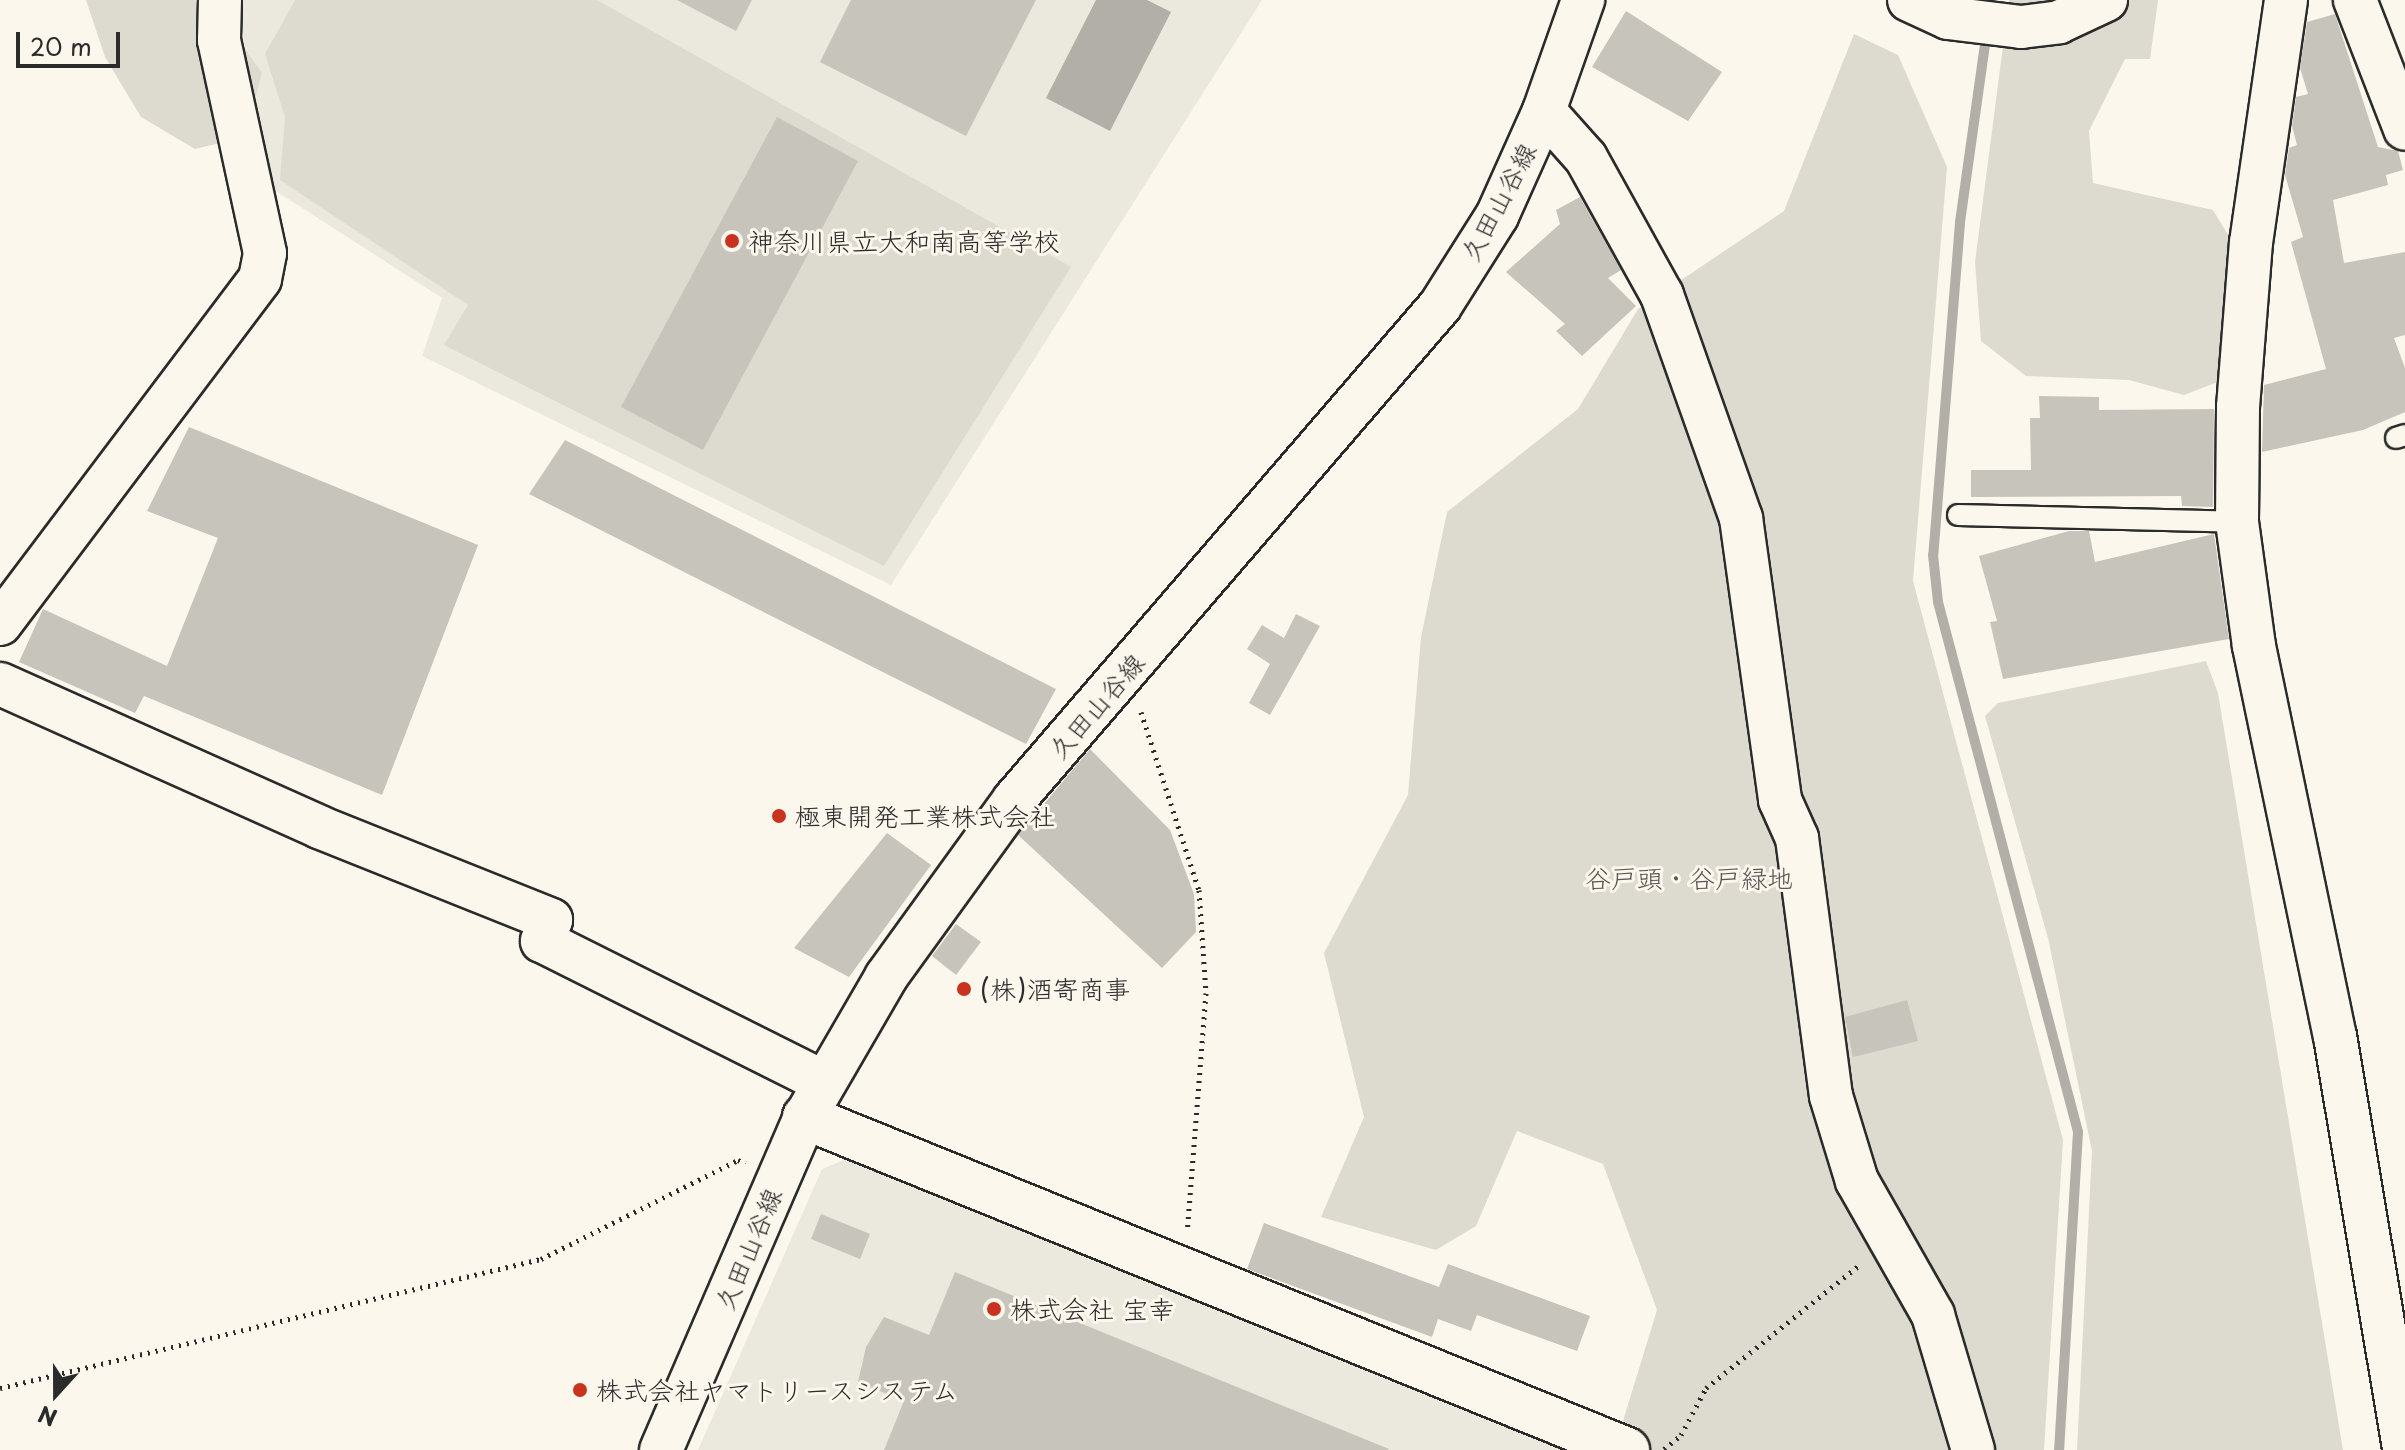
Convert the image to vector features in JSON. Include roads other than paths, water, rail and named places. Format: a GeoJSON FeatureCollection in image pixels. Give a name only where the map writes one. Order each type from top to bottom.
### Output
{"type":"FeatureCollection","features":[{"type":"Feature","properties":{"kind":"street"},"geometry":{"type":"LineString","coordinates":[[0,624],[260,279],[265,253],[219,40],[220,0]]}},
{"type":"Feature","properties":{"kind":"street","name":"久田山谷線"},"geometry":{"type":"LineString","coordinates":[[661,1450],[814,1099],[886,977],[1014,800],[1440,306],[1497,216],[1544,111],[1583,0]]}},
{"type":"Feature","properties":{"kind":"street"},"geometry":{"type":"LineString","coordinates":[[1909,0],[1948,18],[2021,27],[2059,22],[2106,0]]}},
{"type":"Feature","properties":{"kind":"street"},"geometry":{"type":"LineString","coordinates":[[2286,0],[2251,242],[2238,407],[2237,522],[2254,646],[2335,1036],[2403,1433]]}},
{"type":"Feature","properties":{"kind":"street"},"geometry":{"type":"LineString","coordinates":[[2355,0],[2405,129]]}},
{"type":"Feature","properties":{"kind":"street"},"geometry":{"type":"LineString","coordinates":[[1544,111],[1586,158],[1662,295],[1741,518],[1780,800],[1797,838],[1831,1096],[1857,1181],[1933,1315],[1973,1450]]}},
{"type":"Feature","properties":{"kind":"street"},"geometry":{"type":"LineString","coordinates":[[0,684],[319,827],[551,920],[542,941],[814,1099],[1184,1273],[1627,1450]]}},
{"type":"Feature","properties":{"kind":"lane"},"geometry":{"type":"LineString","coordinates":[[1958,515],[2237,522]]}},
{"type":"Feature","properties":{"kind":"waterway"},"geometry":{"type":"LineString","coordinates":[[1987,30],[1960,223],[1933,555],[1938,602],[2078,1132],[2059,1450]]}},
{"type":"Feature","properties":{"kind":"place","name":"神奈川県立大和南高等学校"},"geometry":{"type":"Point","coordinates":[732,241]}},
{"type":"Feature","properties":{"kind":"place","name":"極東開発工業株式会社"},"geometry":{"type":"Point","coordinates":[779,816]}},
{"type":"Feature","properties":{"kind":"place","name":"(株)酒寄商事"},"geometry":{"type":"Point","coordinates":[964,989]}},
{"type":"Feature","properties":{"kind":"place","name":"株式会社 宝幸"},"geometry":{"type":"Point","coordinates":[994,1309]}},
{"type":"Feature","properties":{"kind":"place","name":"株式会社ヤマトリースシステム"},"geometry":{"type":"Point","coordinates":[580,1390]}},
{"type":"Feature","properties":{"kind":"park label","name":"谷戸頭・谷戸緑地"},"geometry":{"type":"Point","coordinates":[1689,878]}}]}
